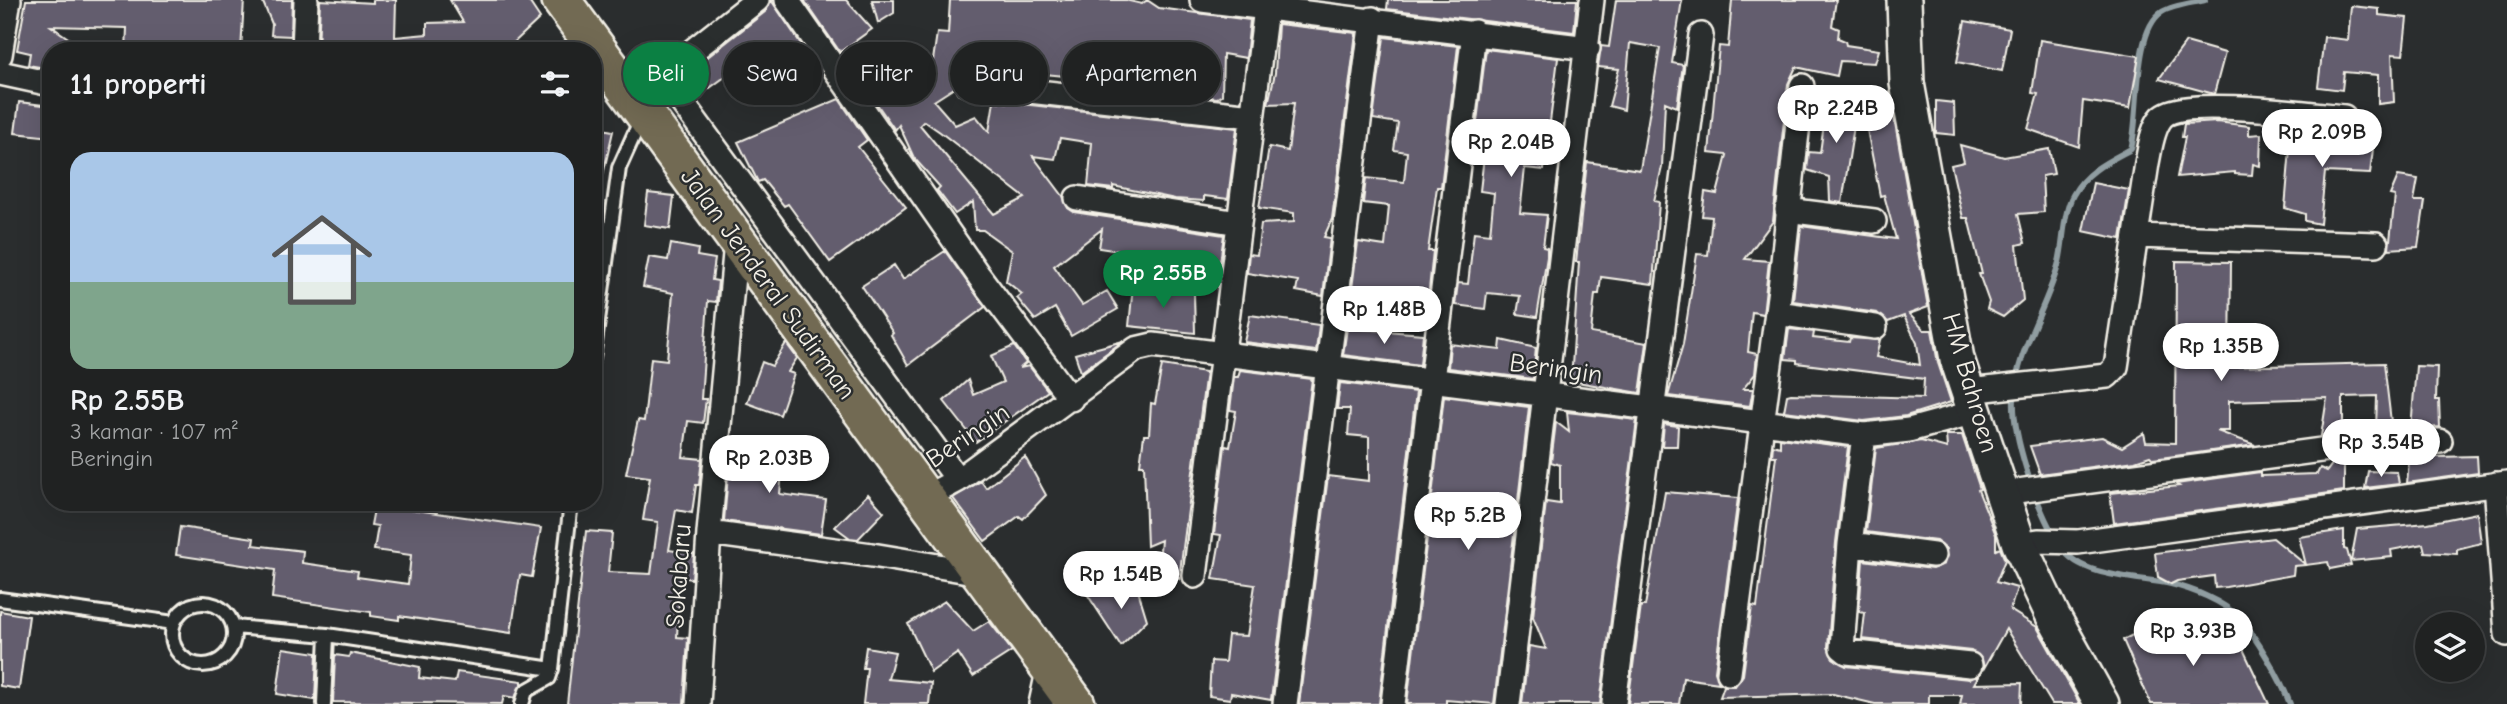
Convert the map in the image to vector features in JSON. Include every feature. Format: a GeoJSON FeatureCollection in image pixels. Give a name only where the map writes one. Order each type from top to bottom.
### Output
{"type":"FeatureCollection","features":[{"type":"Feature","properties":{"kind":"main road","name":"Jalan Jenderal Sudirman"},"geometry":{"type":"LineString","coordinates":[[561,0],[592,42]]}},
{"type":"Feature","properties":{"kind":"main road","name":"Jalan Jenderal Sudirman"},"geometry":{"type":"LineString","coordinates":[[602,56],[623,84]]}},
{"type":"Feature","properties":{"kind":"main road","name":"Jalan Jenderal Sudirman"},"geometry":{"type":"LineString","coordinates":[[638,105],[736,243],[1076,704]]}},
{"type":"Feature","properties":{"kind":"street"},"geometry":{"type":"LineString","coordinates":[[0,55],[9,0]]}},
{"type":"Feature","properties":{"kind":"street"},"geometry":{"type":"LineString","coordinates":[[304,42],[306,0]]}},
{"type":"Feature","properties":{"kind":"street"},"geometry":{"type":"LineString","coordinates":[[704,42],[757,0]]}},
{"type":"Feature","properties":{"kind":"street"},"geometry":{"type":"LineString","coordinates":[[787,0],[979,276],[1071,399]]}},
{"type":"Feature","properties":{"kind":"street"},"geometry":{"type":"LineString","coordinates":[[1202,0],[1266,4],[1588,48]]}},
{"type":"Feature","properties":{"kind":"street"},"geometry":{"type":"LineString","coordinates":[[1508,704],[1547,396],[1592,0]]}},
{"type":"Feature","properties":{"kind":"street","name":"HM Bahroen"},"geometry":{"type":"LineString","coordinates":[[1903,0],[1907,83],[1951,334],[1978,398],[2053,616],[2102,704]]}},
{"type":"Feature","properties":{"kind":"street"},"geometry":{"type":"LineString","coordinates":[[1195,576],[1266,4]]}},
{"type":"Feature","properties":{"kind":"street"},"geometry":{"type":"LineString","coordinates":[[1285,704],[1372,19]]}},
{"type":"Feature","properties":{"kind":"street"},"geometry":{"type":"LineString","coordinates":[[1394,704],[1474,32]]}},
{"type":"Feature","properties":{"kind":"street"},"geometry":{"type":"LineString","coordinates":[[1614,703],[1701,35]]}},
{"type":"Feature","properties":{"kind":"street"},"geometry":{"type":"LineString","coordinates":[[0,73],[42,82]]}},
{"type":"Feature","properties":{"kind":"street"},"geometry":{"type":"LineString","coordinates":[[1729,673],[1777,313],[1802,86]]}},
{"type":"Feature","properties":{"kind":"street"},"geometry":{"type":"LineString","coordinates":[[1048,93],[1252,116]]}},
{"type":"Feature","properties":{"kind":"street"},"geometry":{"type":"LineString","coordinates":[[684,105],[958,480]]}},
{"type":"Feature","properties":{"kind":"street","name":"Beringin"},"geometry":{"type":"LineString","coordinates":[[924,498],[958,480],[1071,399],[1116,363],[1144,346],[1762,424],[1864,435],[1909,430],[1978,398],[2036,385],[2107,376],[2116,367],[2147,163],[2154,134],[2162,116],[2178,109],[2210,108],[2344,117]]}},
{"type":"Feature","properties":{"kind":"street"},"geometry":{"type":"LineString","coordinates":[[1077,198],[1240,223]]}},
{"type":"Feature","properties":{"kind":"street"},"geometry":{"type":"LineString","coordinates":[[1787,210],[1874,221]]}},
{"type":"Feature","properties":{"kind":"street"},"geometry":{"type":"LineString","coordinates":[[2136,236],[2376,244]]}},
{"type":"Feature","properties":{"kind":"street","name":"Sokabaru"},"geometry":{"type":"LineString","coordinates":[[698,704],[709,533],[736,243]]}},
{"type":"Feature","properties":{"kind":"street"},"geometry":{"type":"LineString","coordinates":[[1777,313],[1875,327]]}},
{"type":"Feature","properties":{"kind":"street"},"geometry":{"type":"LineString","coordinates":[[831,370],[862,348]]}},
{"type":"Feature","properties":{"kind":"street"},"geometry":{"type":"LineString","coordinates":[[880,436],[910,415]]}},
{"type":"Feature","properties":{"kind":"street"},"geometry":{"type":"LineString","coordinates":[[1864,435],[1850,544],[1843,651],[1970,665]]}},
{"type":"Feature","properties":{"kind":"street"},"geometry":{"type":"LineString","coordinates":[[2011,492],[2343,447],[2440,441]]}},
{"type":"Feature","properties":{"kind":"street"},"geometry":{"type":"LineString","coordinates":[[2028,542],[2078,542],[2501,484],[2507,634]]}},
{"type":"Feature","properties":{"kind":"street"},"geometry":{"type":"LineString","coordinates":[[709,533],[980,573]]}},
{"type":"Feature","properties":{"kind":"street"},"geometry":{"type":"LineString","coordinates":[[1850,544],[1933,555]]}},
{"type":"Feature","properties":{"kind":"street"},"geometry":{"type":"LineString","coordinates":[[1041,704],[1049,667]]}},
{"type":"Feature","properties":{"kind":"lane"},"geometry":{"type":"LineString","coordinates":[[602,280],[619,168],[636,105]]}},
{"type":"Feature","properties":{"kind":"lane"},"geometry":{"type":"LineString","coordinates":[[522,704],[526,691],[549,678],[552,669],[570,511]]}},
{"type":"Feature","properties":{"kind":"lane"},"geometry":{"type":"LineString","coordinates":[[0,599],[174,623]]}},
{"type":"Feature","properties":{"kind":"lane"},"geometry":{"type":"LineString","coordinates":[[208,603],[225,611],[234,627],[234,638],[225,656],[218,662],[189,662],[176,648],[172,639],[174,623],[189,606],[208,603]]}},
{"type":"Feature","properties":{"kind":"lane"},"geometry":{"type":"LineString","coordinates":[[234,627],[327,635],[552,669]]}},
{"type":"Feature","properties":{"kind":"lane"},"geometry":{"type":"LineString","coordinates":[[324,704],[327,635]]}},
{"type":"Feature","properties":{"kind":"building"},"geometry":{"type":"Polygon","coordinates":[[[26,0],[244,0],[242,42],[126,42],[127,28],[51,26],[71,42],[42,42],[42,67],[28,65],[30,53],[17,50],[26,0]]]}},
{"type":"Feature","properties":{"kind":"building"},"geometry":{"type":"Polygon","coordinates":[[[262,0],[292,0],[291,36],[271,35],[272,24],[262,0]]]}},
{"type":"Feature","properties":{"kind":"building"},"geometry":{"type":"Polygon","coordinates":[[[320,0],[373,3],[373,0],[396,0],[395,37],[427,34],[427,23],[463,22],[450,0],[528,0],[540,18],[515,42],[318,42],[320,0]]]}},
{"type":"Feature","properties":{"kind":"building"},"geometry":{"type":"Polygon","coordinates":[[[771,0],[800,42],[727,42],[766,11],[771,0]]]}},
{"type":"Feature","properties":{"kind":"building"},"geometry":{"type":"Polygon","coordinates":[[[804,0],[846,0],[872,29],[854,42],[836,42],[836,46],[804,0]]]}},
{"type":"Feature","properties":{"kind":"building"},"geometry":{"type":"Polygon","coordinates":[[[872,0],[894,0],[894,13],[878,23],[872,0]]]}},
{"type":"Feature","properties":{"kind":"building"},"geometry":{"type":"Polygon","coordinates":[[[950,0],[1125,0],[1142,4],[1147,0],[1159,8],[1250,20],[1246,58],[1223,54],[1221,96],[1221,42],[1062,42],[1062,76],[1048,74],[1048,42],[950,42],[950,91],[936,100],[937,33],[948,34],[950,0]]]}},
{"type":"Feature","properties":{"kind":"building"},"geometry":{"type":"Polygon","coordinates":[[[1388,0],[1577,0],[1574,32],[1387,9],[1388,0]]]}},
{"type":"Feature","properties":{"kind":"building"},"geometry":{"type":"Polygon","coordinates":[[[1616,0],[1682,0],[1672,63],[1683,65],[1677,107],[1665,102],[1662,167],[1654,201],[1659,202],[1653,284],[1601,277],[1599,294],[1595,294],[1591,333],[1647,343],[1640,393],[1571,381],[1579,262],[1576,262],[1587,162],[1640,170],[1660,48],[1630,43],[1624,110],[1609,106],[1619,69],[1598,67],[1601,46],[1609,47],[1616,0]]]}},
{"type":"Feature","properties":{"kind":"building"},"geometry":{"type":"Polygon","coordinates":[[[1732,0],[1836,0],[1832,26],[1839,29],[1838,38],[1845,41],[1846,45],[1879,50],[1875,63],[1840,61],[1837,76],[1796,67],[1788,84],[1773,221],[1745,259],[1769,261],[1763,314],[1752,312],[1748,352],[1757,354],[1755,374],[1743,389],[1753,389],[1750,406],[1668,396],[1683,344],[1697,254],[1708,255],[1712,217],[1702,216],[1705,192],[1717,194],[1727,155],[1709,153],[1719,46],[1728,47],[1732,0]]]}},
{"type":"Feature","properties":{"kind":"building"},"geometry":{"type":"Polygon","coordinates":[[[2351,6],[2379,9],[2379,15],[2407,18],[2403,55],[2392,54],[2394,102],[2378,104],[2378,75],[2344,72],[2342,90],[2318,87],[2324,37],[2348,40],[2351,6]]]}},
{"type":"Feature","properties":{"kind":"building"},"geometry":{"type":"Polygon","coordinates":[[[1965,21],[2010,29],[2002,71],[1957,62],[1965,21]]]}},
{"type":"Feature","properties":{"kind":"building"},"geometry":{"type":"Polygon","coordinates":[[[1278,24],[1356,33],[1332,219],[1324,237],[1330,238],[1323,296],[1296,291],[1298,281],[1247,273],[1249,254],[1257,255],[1261,224],[1294,222],[1294,213],[1259,208],[1269,147],[1288,151],[1294,103],[1268,104],[1275,73],[1278,24]]]}},
{"type":"Feature","properties":{"kind":"building"},"geometry":{"type":"Polygon","coordinates":[[[1384,37],[1458,46],[1441,187],[1437,187],[1428,251],[1433,251],[1428,300],[1416,298],[1413,312],[1357,302],[1358,297],[1351,296],[1358,242],[1385,246],[1389,206],[1363,203],[1366,178],[1404,182],[1407,152],[1394,150],[1398,123],[1373,119],[1384,37]]]}},
{"type":"Feature","properties":{"kind":"building"},"geometry":{"type":"Polygon","coordinates":[[[2040,40],[2139,56],[2130,108],[2083,101],[2079,147],[2028,129],[2038,94],[2032,93],[2040,40]]]}},
{"type":"Feature","properties":{"kind":"building"},"geometry":{"type":"Polygon","coordinates":[[[2186,42],[2225,53],[2214,94],[2159,79],[2186,42]]]}},
{"type":"Feature","properties":{"kind":"building"},"geometry":{"type":"Polygon","coordinates":[[[723,45],[723,78],[709,89],[709,56],[723,45]]]}},
{"type":"Feature","properties":{"kind":"building"},"geometry":{"type":"Polygon","coordinates":[[[1486,49],[1558,58],[1544,170],[1525,168],[1520,213],[1547,215],[1543,247],[1547,248],[1547,257],[1537,317],[1517,314],[1520,296],[1487,293],[1485,309],[1455,305],[1458,283],[1468,284],[1474,232],[1490,234],[1494,193],[1480,191],[1484,156],[1473,154],[1486,49]]]}},
{"type":"Feature","properties":{"kind":"building"},"geometry":{"type":"Polygon","coordinates":[[[1828,95],[1858,100],[1842,203],[1830,201],[1829,177],[1807,170],[1809,152],[1820,153],[1828,95]]]}},
{"type":"Feature","properties":{"kind":"building"},"geometry":{"type":"Polygon","coordinates":[[[836,100],[836,105],[843,105],[867,140],[858,147],[906,207],[830,262],[788,204],[784,206],[763,180],[758,182],[738,142],[836,100]]]}},
{"type":"Feature","properties":{"kind":"building"},"geometry":{"type":"Polygon","coordinates":[[[1936,101],[1954,103],[1955,135],[1936,133],[1936,101]]]}},
{"type":"Feature","properties":{"kind":"building"},"geometry":{"type":"Polygon","coordinates":[[[19,102],[42,105],[42,136],[15,133],[19,102]]]}},
{"type":"Feature","properties":{"kind":"building"},"geometry":{"type":"Polygon","coordinates":[[[936,103],[955,125],[976,116],[989,132],[993,105],[1030,105],[1237,128],[1228,199],[1204,196],[1204,201],[1175,199],[1113,186],[1113,189],[1088,186],[1092,143],[1060,138],[1055,159],[1033,156],[1063,196],[1068,208],[1074,212],[1224,235],[1219,269],[1216,268],[1217,260],[1206,258],[1206,252],[1176,254],[1140,248],[1139,254],[1099,248],[1102,229],[1054,266],[1082,305],[1107,291],[1118,309],[1071,336],[1055,308],[1035,320],[1017,298],[1022,294],[1006,281],[1012,251],[983,230],[975,230],[973,202],[955,214],[937,190],[940,187],[914,158],[899,125],[895,130],[878,105],[936,103]],[[924,121],[920,125],[994,214],[1025,198],[940,132],[924,121]]]}},
{"type":"Feature","properties":{"kind":"building"},"geometry":{"type":"Polygon","coordinates":[[[1862,104],[1892,106],[1928,307],[1909,314],[1924,330],[1932,330],[1938,363],[1951,402],[1906,416],[1864,421],[1784,411],[1787,395],[1791,394],[1923,398],[1924,379],[1797,363],[1797,360],[1785,359],[1789,329],[1814,332],[1813,338],[1849,342],[1850,338],[1880,340],[1876,357],[1920,365],[1917,343],[1904,316],[1888,322],[1877,313],[1793,301],[1801,226],[1896,239],[1884,195],[1880,196],[1862,104]]]}},
{"type":"Feature","properties":{"kind":"building"},"geometry":{"type":"Polygon","coordinates":[[[2217,122],[2249,126],[2249,135],[2261,134],[2260,166],[2253,164],[2252,175],[2235,172],[2177,177],[2185,137],[2182,137],[2184,124],[2217,122]]]}},
{"type":"Feature","properties":{"kind":"building"},"geometry":{"type":"Polygon","coordinates":[[[602,129],[613,131],[602,175],[602,129]]]}},
{"type":"Feature","properties":{"kind":"building"},"geometry":{"type":"Polygon","coordinates":[[[2332,133],[2374,140],[2370,174],[2325,172],[2320,224],[2305,221],[2305,214],[2285,208],[2291,137],[2332,142],[2332,133]]]}},
{"type":"Feature","properties":{"kind":"building"},"geometry":{"type":"Polygon","coordinates":[[[1960,145],[2004,157],[2049,149],[2054,174],[2042,176],[2044,212],[2018,214],[2025,243],[2017,245],[2023,300],[2003,317],[1987,309],[1989,302],[1979,274],[1982,274],[1968,218],[1963,218],[1951,165],[1964,162],[1960,145]]]}},
{"type":"Feature","properties":{"kind":"building"},"geometry":{"type":"Polygon","coordinates":[[[2398,176],[2418,179],[2414,201],[2425,201],[2418,247],[2389,249],[2395,196],[2390,195],[2398,176]]]}},
{"type":"Feature","properties":{"kind":"building"},"geometry":{"type":"Polygon","coordinates":[[[2093,183],[2129,190],[2121,239],[2083,231],[2093,183]]]}},
{"type":"Feature","properties":{"kind":"building"},"geometry":{"type":"Polygon","coordinates":[[[648,193],[674,196],[670,229],[644,225],[648,193]]]}},
{"type":"Feature","properties":{"kind":"building"},"geometry":{"type":"Polygon","coordinates":[[[671,244],[698,249],[697,256],[715,259],[712,280],[718,281],[716,302],[708,301],[701,399],[706,399],[703,423],[688,421],[683,457],[702,459],[699,485],[696,485],[692,513],[676,510],[669,550],[694,554],[692,579],[680,577],[677,637],[688,638],[684,704],[567,704],[586,531],[612,533],[608,572],[651,574],[658,522],[643,520],[650,477],[626,474],[638,420],[644,421],[651,358],[667,360],[673,293],[643,287],[649,257],[668,260],[671,244]]]}},
{"type":"Feature","properties":{"kind":"building"},"geometry":{"type":"Polygon","coordinates":[[[945,251],[985,307],[908,365],[891,335],[893,333],[862,286],[894,265],[903,279],[945,251]]]}},
{"type":"Feature","properties":{"kind":"building"},"geometry":{"type":"Polygon","coordinates":[[[2176,261],[2231,262],[2230,367],[2384,363],[2392,430],[2376,431],[2377,396],[2343,397],[2343,433],[2321,436],[2327,398],[2229,401],[2229,431],[2217,431],[2255,445],[2153,459],[2150,456],[2135,461],[2040,474],[2030,446],[2102,437],[2122,447],[2144,433],[2146,442],[2175,443],[2176,261]]]}},
{"type":"Feature","properties":{"kind":"building"},"geometry":{"type":"Polygon","coordinates":[[[1133,286],[1194,293],[1195,333],[1129,326],[1133,286]]]}},
{"type":"Feature","properties":{"kind":"building"},"geometry":{"type":"Polygon","coordinates":[[[1250,315],[1319,325],[1316,351],[1244,342],[1250,315]]]}},
{"type":"Feature","properties":{"kind":"building"},"geometry":{"type":"Polygon","coordinates":[[[1347,328],[1423,334],[1420,365],[1343,355],[1347,328]]]}},
{"type":"Feature","properties":{"kind":"building"},"geometry":{"type":"Polygon","coordinates":[[[1501,340],[1536,348],[1533,379],[1448,368],[1450,344],[1500,350],[1501,340]]]}},
{"type":"Feature","properties":{"kind":"building"},"geometry":{"type":"Polygon","coordinates":[[[1123,341],[1081,372],[1075,354],[1123,341]]]}},
{"type":"Feature","properties":{"kind":"building"},"geometry":{"type":"Polygon","coordinates":[[[786,343],[797,358],[788,372],[794,374],[780,415],[747,403],[762,362],[772,366],[786,343]]]}},
{"type":"Feature","properties":{"kind":"building"},"geometry":{"type":"Polygon","coordinates":[[[1014,346],[1026,363],[1020,368],[1029,366],[1048,391],[976,442],[944,401],[968,380],[973,395],[1003,382],[991,356],[1014,346]]]}},
{"type":"Feature","properties":{"kind":"building"},"geometry":{"type":"Polygon","coordinates":[[[1162,365],[1206,372],[1179,579],[1158,570],[1161,540],[1147,546],[1144,465],[1140,465],[1144,435],[1149,435],[1151,403],[1155,404],[1162,365]]]}},
{"type":"Feature","properties":{"kind":"building"},"geometry":{"type":"Polygon","coordinates":[[[2416,366],[2437,367],[2436,400],[2439,400],[2440,427],[2411,429],[2416,366]]]}},
{"type":"Feature","properties":{"kind":"building"},"geometry":{"type":"Polygon","coordinates":[[[1240,370],[1312,379],[1271,700],[1231,693],[1230,699],[1209,696],[1211,661],[1225,662],[1228,635],[1247,636],[1255,585],[1213,579],[1221,535],[1214,534],[1225,446],[1230,447],[1236,411],[1230,410],[1234,377],[1238,377],[1240,370]]]}},
{"type":"Feature","properties":{"kind":"building"},"geometry":{"type":"Polygon","coordinates":[[[1340,383],[1416,392],[1379,704],[1299,704],[1328,476],[1369,481],[1369,437],[1348,435],[1350,409],[1337,409],[1340,383]]]}},
{"type":"Feature","properties":{"kind":"building"},"geometry":{"type":"Polygon","coordinates":[[[1444,396],[1529,407],[1494,704],[1446,700],[1446,704],[1407,704],[1444,396]]]}},
{"type":"Feature","properties":{"kind":"building"},"geometry":{"type":"Polygon","coordinates":[[[1567,412],[1637,420],[1600,704],[1522,704],[1529,646],[1546,649],[1533,617],[1546,502],[1560,504],[1560,465],[1551,462],[1556,422],[1569,432],[1567,412]]]}},
{"type":"Feature","properties":{"kind":"building"},"geometry":{"type":"Polygon","coordinates":[[[1664,424],[1678,426],[1677,446],[1662,446],[1664,424]]]}},
{"type":"Feature","properties":{"kind":"building"},"geometry":{"type":"Polygon","coordinates":[[[1946,435],[1962,435],[1980,489],[1978,490],[1996,535],[1996,550],[2000,548],[2005,560],[1996,582],[2017,588],[2010,610],[2037,627],[2080,704],[2052,704],[2006,629],[1984,668],[1982,659],[1971,651],[1862,639],[1865,613],[1859,612],[1863,560],[1932,569],[1944,564],[1947,556],[1946,549],[1936,541],[1866,532],[1876,448],[1921,441],[1947,448],[1946,435]]]}},
{"type":"Feature","properties":{"kind":"building"},"geometry":{"type":"Polygon","coordinates":[[[1780,438],[1848,447],[1836,542],[1828,647],[1833,658],[1846,666],[1969,679],[1979,675],[1974,684],[2022,683],[2021,704],[1960,704],[1962,695],[1929,695],[1929,704],[1875,704],[1833,694],[1720,697],[1724,686],[1735,686],[1743,675],[1752,606],[1757,607],[1776,456],[1772,456],[1773,445],[1780,447],[1780,438]]]}},
{"type":"Feature","properties":{"kind":"building"},"geometry":{"type":"Polygon","coordinates":[[[742,445],[784,449],[780,494],[826,500],[821,534],[724,521],[728,475],[740,477],[742,445]]]}},
{"type":"Feature","properties":{"kind":"building"},"geometry":{"type":"Polygon","coordinates":[[[2477,456],[2478,473],[2407,483],[2409,461],[2477,456]]]}},
{"type":"Feature","properties":{"kind":"building"},"geometry":{"type":"Polygon","coordinates":[[[1025,457],[1046,495],[1023,519],[1019,516],[985,541],[953,498],[981,481],[986,488],[1025,457]]]}},
{"type":"Feature","properties":{"kind":"building"},"geometry":{"type":"Polygon","coordinates":[[[2344,461],[2344,491],[2114,523],[2110,493],[2179,486],[2176,484],[2260,472],[2260,476],[2317,474],[2320,468],[2327,471],[2333,463],[2344,461]]]}},
{"type":"Feature","properties":{"kind":"building"},"geometry":{"type":"Polygon","coordinates":[[[2368,471],[2397,472],[2399,484],[2365,488],[2368,471]]]}},
{"type":"Feature","properties":{"kind":"building"},"geometry":{"type":"Polygon","coordinates":[[[1665,492],[1738,498],[1715,671],[1719,683],[1683,678],[1679,704],[1628,704],[1641,606],[1645,606],[1665,492]]]}},
{"type":"Feature","properties":{"kind":"building"},"geometry":{"type":"Polygon","coordinates":[[[868,494],[884,512],[858,539],[850,538],[835,527],[868,494]]]}},
{"type":"Feature","properties":{"kind":"building"},"geometry":{"type":"Polygon","coordinates":[[[374,511],[423,511],[541,528],[532,577],[520,575],[511,633],[399,616],[399,620],[371,616],[371,612],[272,598],[275,570],[176,555],[180,527],[254,538],[253,545],[303,551],[302,563],[358,571],[357,577],[408,584],[411,555],[374,550],[378,526],[371,525],[374,511]]]}},
{"type":"Feature","properties":{"kind":"building"},"geometry":{"type":"Polygon","coordinates":[[[2477,513],[2481,543],[2457,549],[2457,554],[2425,552],[2423,544],[2391,550],[2392,557],[2351,561],[2357,529],[2428,523],[2477,513]]]}},
{"type":"Feature","properties":{"kind":"building"},"geometry":{"type":"Polygon","coordinates":[[[2344,530],[2344,549],[2347,550],[2351,565],[2330,569],[2328,562],[2306,565],[2299,537],[2344,530]]]}},
{"type":"Feature","properties":{"kind":"building"},"geometry":{"type":"Polygon","coordinates":[[[2273,538],[2306,565],[2294,566],[2293,575],[2215,588],[2214,576],[2171,584],[2158,577],[2155,553],[2273,538]]]}},
{"type":"Feature","properties":{"kind":"building"},"geometry":{"type":"Polygon","coordinates":[[[1136,584],[1147,620],[1121,646],[1087,594],[1136,584]]]}},
{"type":"Feature","properties":{"kind":"building"},"geometry":{"type":"Polygon","coordinates":[[[945,601],[973,631],[989,621],[1012,651],[973,676],[958,653],[931,672],[908,624],[945,601]]]}},
{"type":"Feature","properties":{"kind":"building"},"geometry":{"type":"Polygon","coordinates":[[[0,611],[29,616],[19,689],[0,686],[0,611]]]}},
{"type":"Feature","properties":{"kind":"building"},"geometry":{"type":"Polygon","coordinates":[[[2165,618],[2182,640],[2198,630],[2204,638],[2234,630],[2269,704],[2151,704],[2123,640],[2165,618]]]}},
{"type":"Feature","properties":{"kind":"building"},"geometry":{"type":"Polygon","coordinates":[[[866,647],[895,652],[888,679],[931,683],[929,704],[863,704],[867,668],[863,668],[866,647]]]}},
{"type":"Feature","properties":{"kind":"building"},"geometry":{"type":"Polygon","coordinates":[[[283,648],[317,653],[315,700],[277,694],[283,648]]]}},
{"type":"Feature","properties":{"kind":"building"},"geometry":{"type":"Polygon","coordinates":[[[350,653],[420,667],[419,678],[455,682],[457,672],[522,683],[515,698],[504,696],[502,704],[333,702],[335,655],[349,657],[350,653]]]}},
{"type":"Feature","properties":{"kind":"waterway"},"geometry":{"type":"LineString","coordinates":[[2054,536],[2033,488],[2017,432],[2014,399],[2020,364],[2054,279],[2061,254],[2067,210],[2073,195],[2091,173],[2131,149],[2141,55],[2152,22],[2162,12],[2205,0]]}},
{"type":"Feature","properties":{"kind":"waterway"},"geometry":{"type":"LineString","coordinates":[[2062,548],[2071,558],[2096,571],[2179,586],[2207,596],[2232,611],[2260,646],[2290,704]]}}]}
